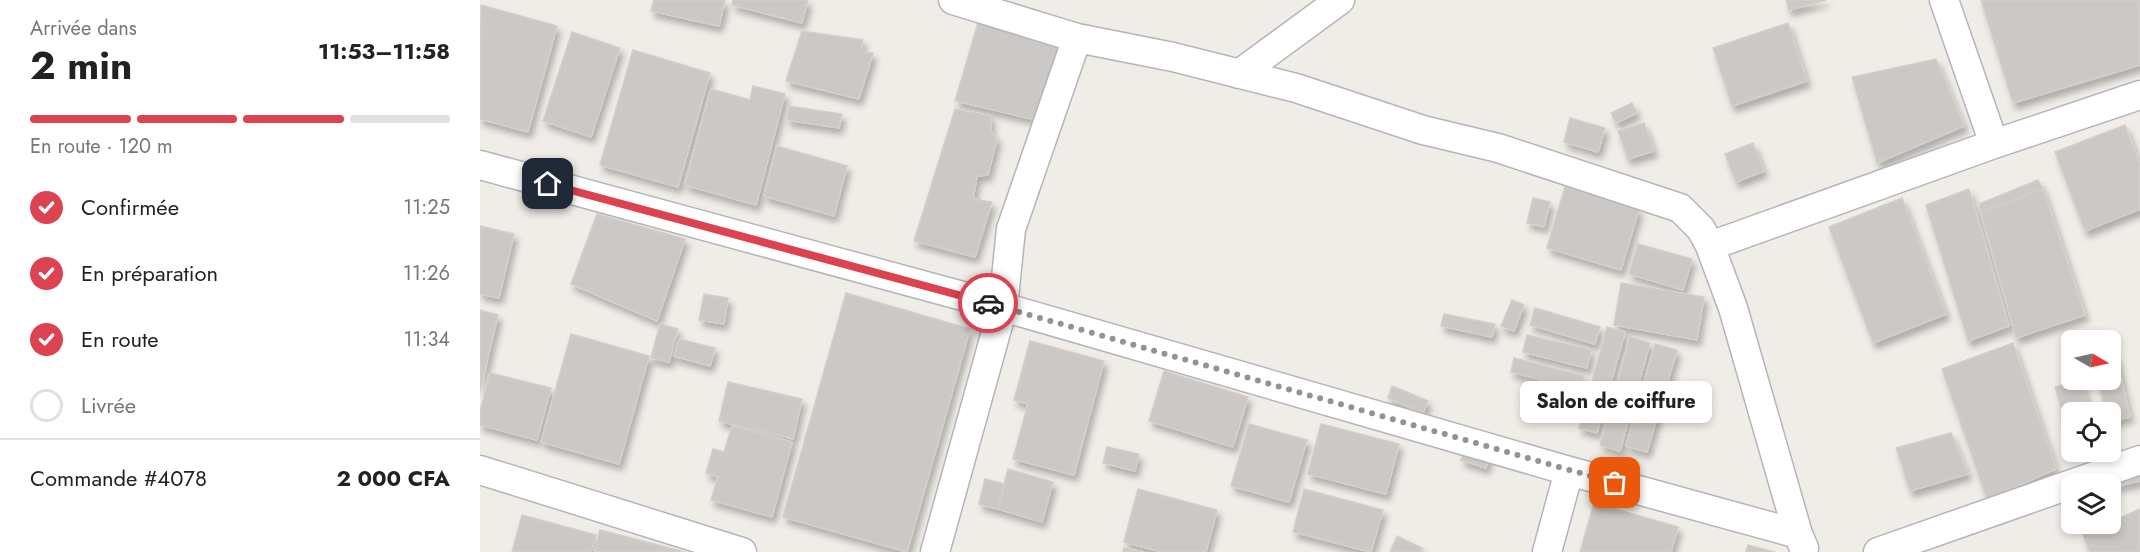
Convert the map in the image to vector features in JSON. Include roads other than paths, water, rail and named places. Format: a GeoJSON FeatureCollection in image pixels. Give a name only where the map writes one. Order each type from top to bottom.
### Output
{"type":"FeatureCollection","features":[{"type":"Feature","properties":{"kind":"street"},"geometry":{"type":"LineString","coordinates":[[1239,74],[1340,0]]}},
{"type":"Feature","properties":{"kind":"street"},"geometry":{"type":"LineString","coordinates":[[1944,0],[1994,144]]}},
{"type":"Feature","properties":{"kind":"street"},"geometry":{"type":"LineString","coordinates":[[963,1],[1077,38],[1173,57],[1296,88],[1423,130],[1498,148],[1680,208],[1701,229],[1710,246],[1733,308],[1802,543]]}},
{"type":"Feature","properties":{"kind":"street"},"geometry":{"type":"LineString","coordinates":[[935,552],[1003,307],[1011,229],[1077,38]]}},
{"type":"Feature","properties":{"kind":"street"},"geometry":{"type":"LineString","coordinates":[[1710,246],[1994,144],[2140,95]]}},
{"type":"Feature","properties":{"kind":"street"},"geometry":{"type":"LineString","coordinates":[[480,165],[1003,307],[1569,471],[1802,543]]}},
{"type":"Feature","properties":{"kind":"street"},"geometry":{"type":"LineString","coordinates":[[1878,552],[2140,460]]}},
{"type":"Feature","properties":{"kind":"street"},"geometry":{"type":"LineString","coordinates":[[480,470],[742,552]]}},
{"type":"Feature","properties":{"kind":"street"},"geometry":{"type":"LineString","coordinates":[[1547,552],[1569,471]]}},
{"type":"Feature","properties":{"kind":"place","name":"Salon de coiffure"},"geometry":{"type":"Point","coordinates":[1615,483]}}]}
